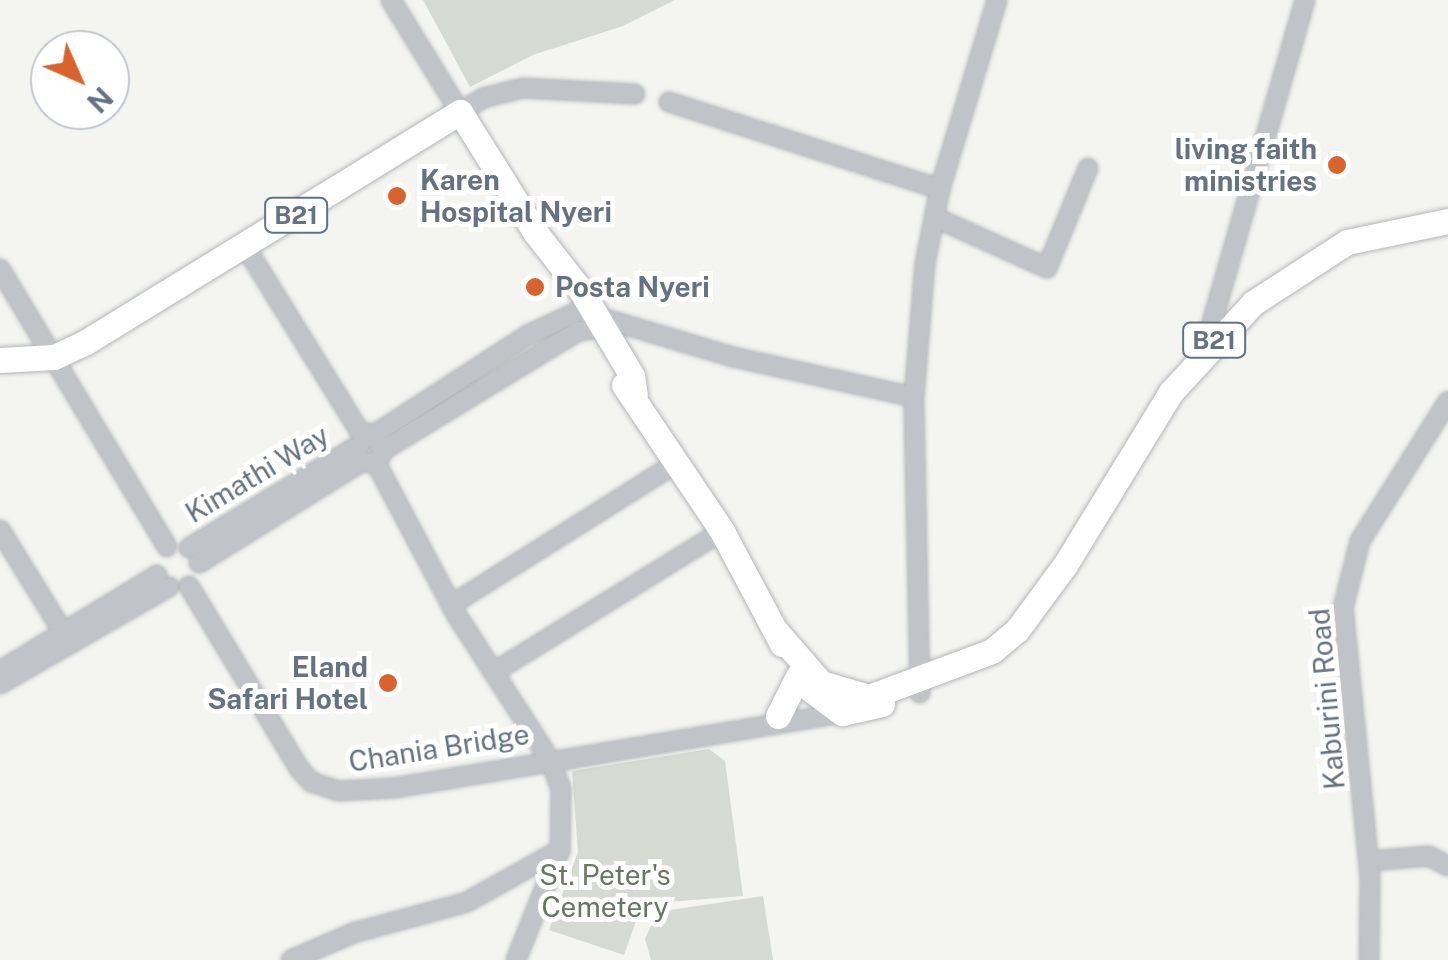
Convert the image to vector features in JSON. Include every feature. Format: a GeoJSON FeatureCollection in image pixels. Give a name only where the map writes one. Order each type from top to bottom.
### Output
{"type":"FeatureCollection","features":[{"type":"Feature","properties":{"kind":"highway"},"geometry":{"type":"LineString","coordinates":[[460,112],[596,321],[635,394],[722,531],[798,676],[836,710]]}},
{"type":"Feature","properties":{"kind":"highway","name":"B21"},"geometry":{"type":"LineString","coordinates":[[0,360],[54,357],[246,248],[460,112]]}},
{"type":"Feature","properties":{"kind":"highway","name":"B21"},"geometry":{"type":"LineString","coordinates":[[836,710],[927,685],[1004,643],[1065,565],[1171,392],[1204,350],[1253,303],[1347,242],[1445,220]]}},
{"type":"Feature","properties":{"kind":"highway"},"geometry":{"type":"LineString","coordinates":[[775,630],[821,683],[869,697]]}},
{"type":"Feature","properties":{"kind":"highway"},"geometry":{"type":"LineString","coordinates":[[778,716],[798,676]]}},
{"type":"Feature","properties":{"kind":"highway","name":"B21"},"geometry":{"type":"LineString","coordinates":[[869,697],[927,685]]}},
{"type":"Feature","properties":{"kind":"street"},"geometry":{"type":"LineString","coordinates":[[392,0],[460,112],[483,98],[523,88],[635,94]]}},
{"type":"Feature","properties":{"kind":"street"},"geometry":{"type":"LineString","coordinates":[[927,685],[922,646],[914,398],[934,217],[997,0]]}},
{"type":"Feature","properties":{"kind":"street"},"geometry":{"type":"LineString","coordinates":[[1204,350],[1304,0]]}},
{"type":"Feature","properties":{"kind":"street"},"geometry":{"type":"LineString","coordinates":[[670,102],[940,190]]}},
{"type":"Feature","properties":{"kind":"street"},"geometry":{"type":"LineString","coordinates":[[934,217],[1047,268],[1088,168]]}},
{"type":"Feature","properties":{"kind":"street"},"geometry":{"type":"LineString","coordinates":[[246,248],[369,449],[451,605],[550,760],[564,806],[560,850],[516,960]]}},
{"type":"Feature","properties":{"kind":"street"},"geometry":{"type":"LineString","coordinates":[[0,269],[167,547],[194,556],[189,586],[163,581],[63,632],[0,672]]}},
{"type":"Feature","properties":{"kind":"street"},"geometry":{"type":"LineString","coordinates":[[596,321],[914,398]]}},
{"type":"Feature","properties":{"kind":"street","name":"Kimathi Way"},"geometry":{"type":"LineString","coordinates":[[194,556],[369,449],[596,321]]}},
{"type":"Feature","properties":{"kind":"street","name":"Kaburini Road"},"geometry":{"type":"LineString","coordinates":[[1368,960],[1369,861],[1343,608],[1360,540],[1448,400]]}},
{"type":"Feature","properties":{"kind":"street"},"geometry":{"type":"LineString","coordinates":[[451,605],[678,462]]}},
{"type":"Feature","properties":{"kind":"street"},"geometry":{"type":"LineString","coordinates":[[0,530],[63,632]]}},
{"type":"Feature","properties":{"kind":"street"},"geometry":{"type":"LineString","coordinates":[[494,672],[722,531]]}},
{"type":"Feature","properties":{"kind":"street"},"geometry":{"type":"LineString","coordinates":[[163,581],[158,556],[167,547]]}},
{"type":"Feature","properties":{"kind":"street"},"geometry":{"type":"LineString","coordinates":[[0,684],[163,581]]}},
{"type":"Feature","properties":{"kind":"street","name":"Chania Bridge"},"geometry":{"type":"LineString","coordinates":[[189,586],[311,782],[361,792],[836,710],[869,697]]}},
{"type":"Feature","properties":{"kind":"street","name":"Chania Bridge"},"geometry":{"type":"LineString","coordinates":[[687,736],[778,716],[836,710]]}},
{"type":"Feature","properties":{"kind":"street"},"geometry":{"type":"LineString","coordinates":[[290,960],[352,934],[468,902],[560,850]]}},
{"type":"Feature","properties":{"kind":"street"},"geometry":{"type":"LineString","coordinates":[[1369,861],[1429,856],[1448,866]]}},
{"type":"Feature","properties":{"kind":"green space"},"geometry":{"type":"Polygon","coordinates":[[[423,0],[675,0],[623,26],[533,55],[470,87],[423,0]]]}},
{"type":"Feature","properties":{"kind":"green space","name":"St. Peter's Cemetery"},"geometry":{"type":"Polygon","coordinates":[[[709,749],[725,761],[743,896],[642,904],[624,955],[549,930],[578,852],[572,771],[709,749]]]}},
{"type":"Feature","properties":{"kind":"green space"},"geometry":{"type":"Polygon","coordinates":[[[763,896],[773,960],[651,960],[645,939],[657,912],[763,896]]]}},
{"type":"Feature","properties":{"kind":"place","name":"living faith ministries"},"geometry":{"type":"Point","coordinates":[1337,165]}},
{"type":"Feature","properties":{"kind":"place","name":"Karen Hospital Nyeri"},"geometry":{"type":"Point","coordinates":[397,196]}},
{"type":"Feature","properties":{"kind":"place","name":"Posta Nyeri"},"geometry":{"type":"Point","coordinates":[535,287]}},
{"type":"Feature","properties":{"kind":"place","name":"Eland Safari Hotel"},"geometry":{"type":"Point","coordinates":[388,683]}}]}
